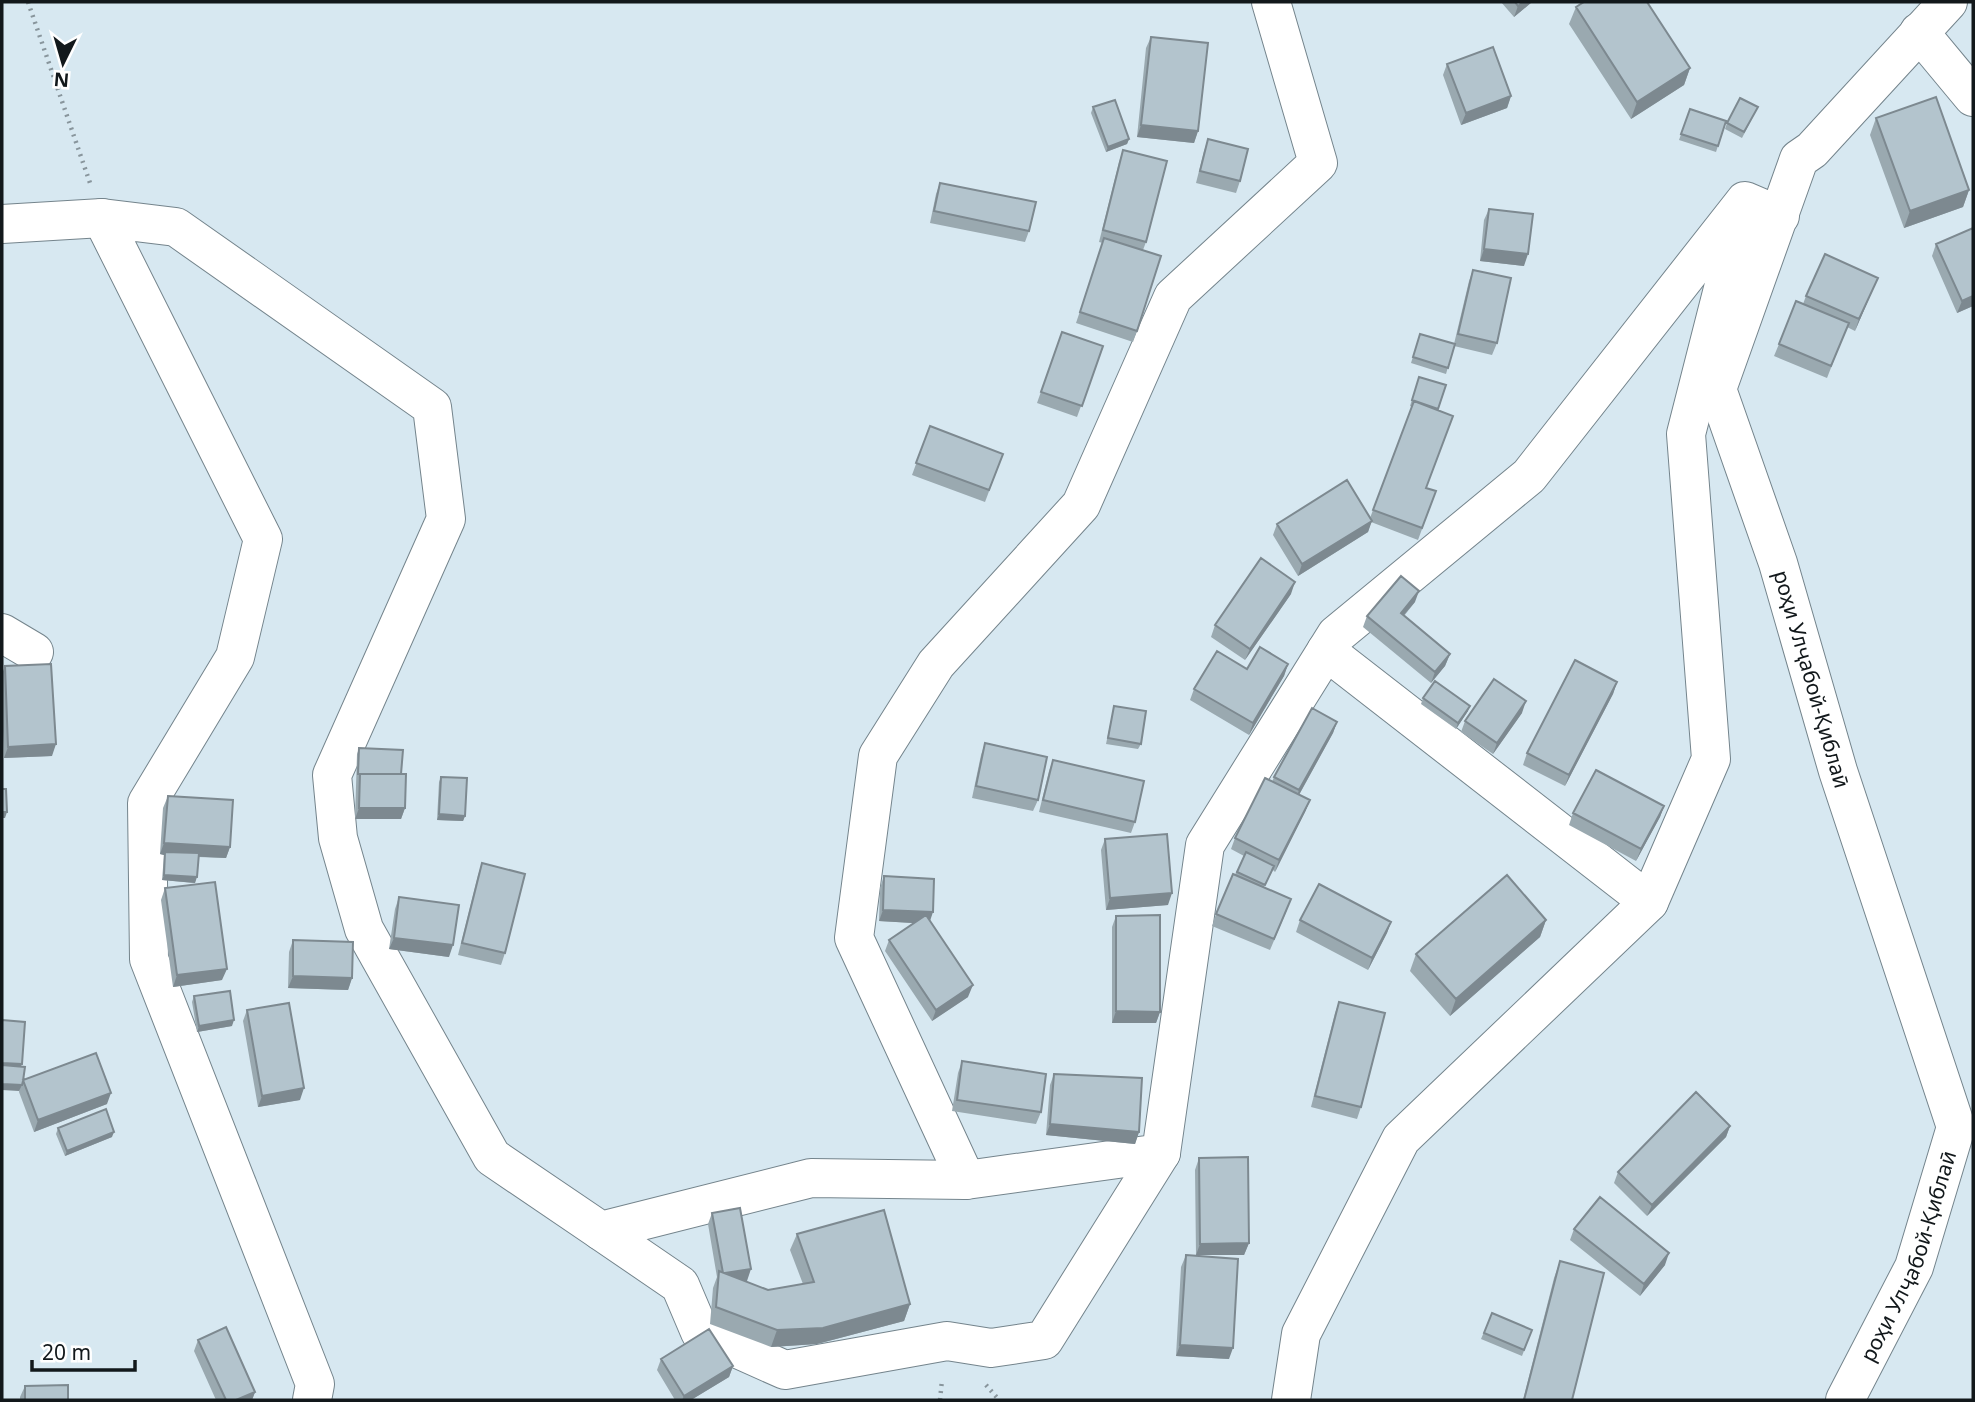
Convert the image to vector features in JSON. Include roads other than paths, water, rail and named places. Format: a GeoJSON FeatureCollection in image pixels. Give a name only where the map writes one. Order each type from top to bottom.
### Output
{"type":"FeatureCollection","features":[{"type":"Feature","properties":{"kind":"street"},"geometry":{"type":"LineString","coordinates":[[966,1180],[853,938],[878,755],[936,664],[1082,505],[1173,297],[1318,163],[1271,2]]}},
{"type":"Feature","properties":{"kind":"street","name":"роҳи Улҷабой-Қиблаӣ"},"geometry":{"type":"LineString","coordinates":[[1845,1400],[1914,1267],[1965,1111],[1838,771],[1778,563],[1717,389],[1799,159],[1812,149],[1948,2]]}},
{"type":"Feature","properties":{"kind":"street"},"geometry":{"type":"LineString","coordinates":[[1919,32],[1973,97]]}},
{"type":"Feature","properties":{"kind":"street"},"geometry":{"type":"LineString","coordinates":[[1745,201],[1780,216]]}},
{"type":"Feature","properties":{"kind":"street"},"geometry":{"type":"LineString","coordinates":[[2,224],[102,218],[176,227],[432,407],[446,519],[332,775],[338,838],[364,929],[492,1157],[680,1284],[701,1332],[785,1370],[947,1341],[991,1348],[1044,1339],[1161,1153],[1205,845],[1336,635],[1528,475],[1745,201]]}},
{"type":"Feature","properties":{"kind":"street"},"geometry":{"type":"LineString","coordinates":[[1291,1400],[1301,1334],[1401,1139],[1649,902],[1711,759],[1686,434],[1745,201]]}},
{"type":"Feature","properties":{"kind":"street"},"geometry":{"type":"LineString","coordinates":[[102,218],[263,539],[234,657],[146,803],[149,960],[315,1384],[312,1400]]}},
{"type":"Feature","properties":{"kind":"street"},"geometry":{"type":"LineString","coordinates":[[2,633],[34,652]]}},
{"type":"Feature","properties":{"kind":"street"},"geometry":{"type":"LineString","coordinates":[[1326,651],[1649,902]]}},
{"type":"Feature","properties":{"kind":"street"},"geometry":{"type":"LineString","coordinates":[[601,1231],[811,1178],[966,1180],[1161,1153]]}}]}
